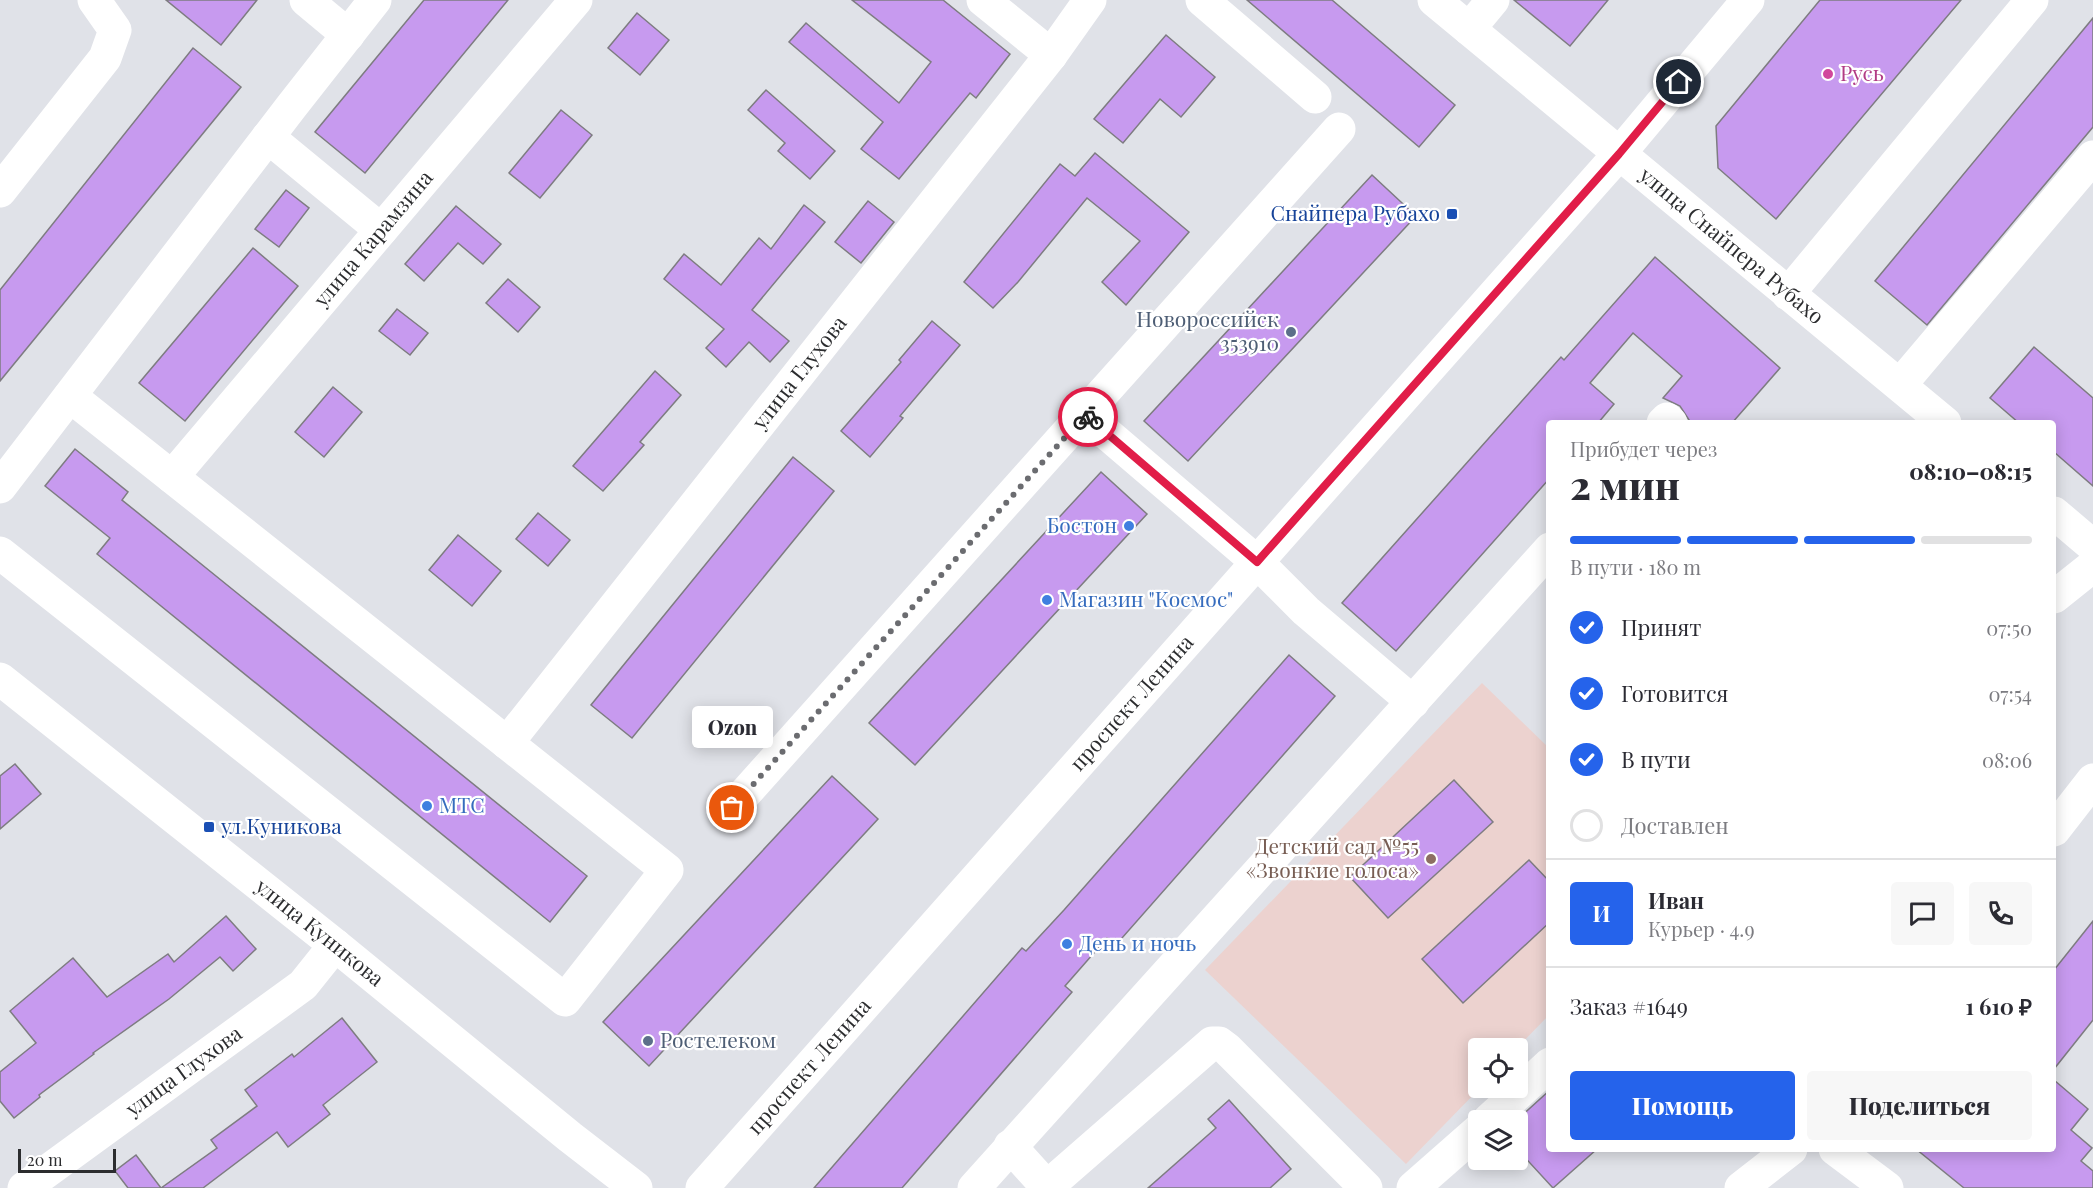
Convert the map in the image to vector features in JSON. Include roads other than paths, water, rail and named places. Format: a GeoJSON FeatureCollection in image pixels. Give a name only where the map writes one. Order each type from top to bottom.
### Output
{"type":"FeatureCollection","features":[{"type":"Feature","properties":{"kind":"street"},"geometry":{"type":"LineString","coordinates":[[0,191],[105,58],[115,30],[94,0]]}},
{"type":"Feature","properties":{"kind":"street"},"geometry":{"type":"LineString","coordinates":[[306,0],[348,35]]}},
{"type":"Feature","properties":{"kind":"street"},"geometry":{"type":"LineString","coordinates":[[0,487],[375,0]]}},
{"type":"Feature","properties":{"kind":"street","name":"улица Карамзина"},"geometry":{"type":"LineString","coordinates":[[172,477],[576,0]]}},
{"type":"Feature","properties":{"kind":"street"},"geometry":{"type":"LineString","coordinates":[[983,0],[1051,56]]}},
{"type":"Feature","properties":{"kind":"street","name":"улица Глухова"},"geometry":{"type":"LineString","coordinates":[[507,743],[1051,56],[1090,0]]}},
{"type":"Feature","properties":{"kind":"street"},"geometry":{"type":"LineString","coordinates":[[1202,0],[1315,97]]}},
{"type":"Feature","properties":{"kind":"street","name":"улица Снайпера Рубахо"},"geometry":{"type":"LineString","coordinates":[[1434,0],[1941,420]]}},
{"type":"Feature","properties":{"kind":"street"},"geometry":{"type":"LineString","coordinates":[[1469,29],[1493,0]]}},
{"type":"Feature","properties":{"kind":"street","name":"проспект Ленина"},"geometry":{"type":"LineString","coordinates":[[702,1188],[1619,154],[1748,0]]}},
{"type":"Feature","properties":{"kind":"street"},"geometry":{"type":"LineString","coordinates":[[1788,294],[2032,0]]}},
{"type":"Feature","properties":{"kind":"street"},"geometry":{"type":"LineString","coordinates":[[732,808],[1339,129]]}},
{"type":"Feature","properties":{"kind":"street"},"geometry":{"type":"LineString","coordinates":[[268,137],[381,230]]}},
{"type":"Feature","properties":{"kind":"street"},"geometry":{"type":"LineString","coordinates":[[1900,385],[2093,157]]}},
{"type":"Feature","properties":{"kind":"street"},"geometry":{"type":"LineString","coordinates":[[0,553],[564,1000],[667,870],[70,396]]}},
{"type":"Feature","properties":{"kind":"street"},"geometry":{"type":"LineString","coordinates":[[1085,415],[1257,562],[1305,611],[1413,702]]}},
{"type":"Feature","properties":{"kind":"street"},"geometry":{"type":"LineString","coordinates":[[2056,515],[2093,546]]}},
{"type":"Feature","properties":{"kind":"street"},"geometry":{"type":"LineString","coordinates":[[974,1188],[1546,553]]}},
{"type":"Feature","properties":{"kind":"street"},"geometry":{"type":"LineString","coordinates":[[2056,595],[2093,566]]}},
{"type":"Feature","properties":{"kind":"street","name":"улица Куникова"},"geometry":{"type":"LineString","coordinates":[[3,687],[334,945],[636,1188]]}},
{"type":"Feature","properties":{"kind":"street"},"geometry":{"type":"LineString","coordinates":[[2056,827],[2093,780]]}},
{"type":"Feature","properties":{"kind":"street","name":"улица Глухова"},"geometry":{"type":"LineString","coordinates":[[24,1188],[303,985],[334,945]]}},
{"type":"Feature","properties":{"kind":"street"},"geometry":{"type":"LineString","coordinates":[[1010,1146],[1048,1188],[1212,1043],[1219,1043],[1366,1188]]}},
{"type":"Feature","properties":{"kind":"street"},"geometry":{"type":"LineString","coordinates":[[1500,1110],[1546,1068]]}},
{"type":"Feature","properties":{"kind":"street"},"geometry":{"type":"LineString","coordinates":[[1413,1188],[1468,1140]]}},
{"type":"Feature","properties":{"kind":"street"},"geometry":{"type":"LineString","coordinates":[[1741,1188],[1787,1152]]}},
{"type":"Feature","properties":{"kind":"street"},"geometry":{"type":"LineString","coordinates":[[1839,1152],[1887,1188]]}},
{"type":"Feature","properties":{"kind":"place","name":"Русь"},"geometry":{"type":"Point","coordinates":[1828,74]}},
{"type":"Feature","properties":{"kind":"place","name":"Снайпера Рубахо"},"geometry":{"type":"Point","coordinates":[1452,214]}},
{"type":"Feature","properties":{"kind":"place","name":"Новороссийск 353910"},"geometry":{"type":"Point","coordinates":[1291,332]}},
{"type":"Feature","properties":{"kind":"place","name":"Бостон"},"geometry":{"type":"Point","coordinates":[1129,526]}},
{"type":"Feature","properties":{"kind":"place","name":"Магазин \"Космос\""},"geometry":{"type":"Point","coordinates":[1047,600]}},
{"type":"Feature","properties":{"kind":"place","name":"МТС"},"geometry":{"type":"Point","coordinates":[427,806]}},
{"type":"Feature","properties":{"kind":"place","name":"Ozon"},"geometry":{"type":"Point","coordinates":[732,808]}},
{"type":"Feature","properties":{"kind":"place","name":"ул.Куникова"},"geometry":{"type":"Point","coordinates":[209,827]}},
{"type":"Feature","properties":{"kind":"place","name":"Детский сад №55 «Звонкие голоса»"},"geometry":{"type":"Point","coordinates":[1431,859]}},
{"type":"Feature","properties":{"kind":"place","name":"День и ночь"},"geometry":{"type":"Point","coordinates":[1067,944]}},
{"type":"Feature","properties":{"kind":"place","name":"Ростелеком"},"geometry":{"type":"Point","coordinates":[648,1041]}}]}
